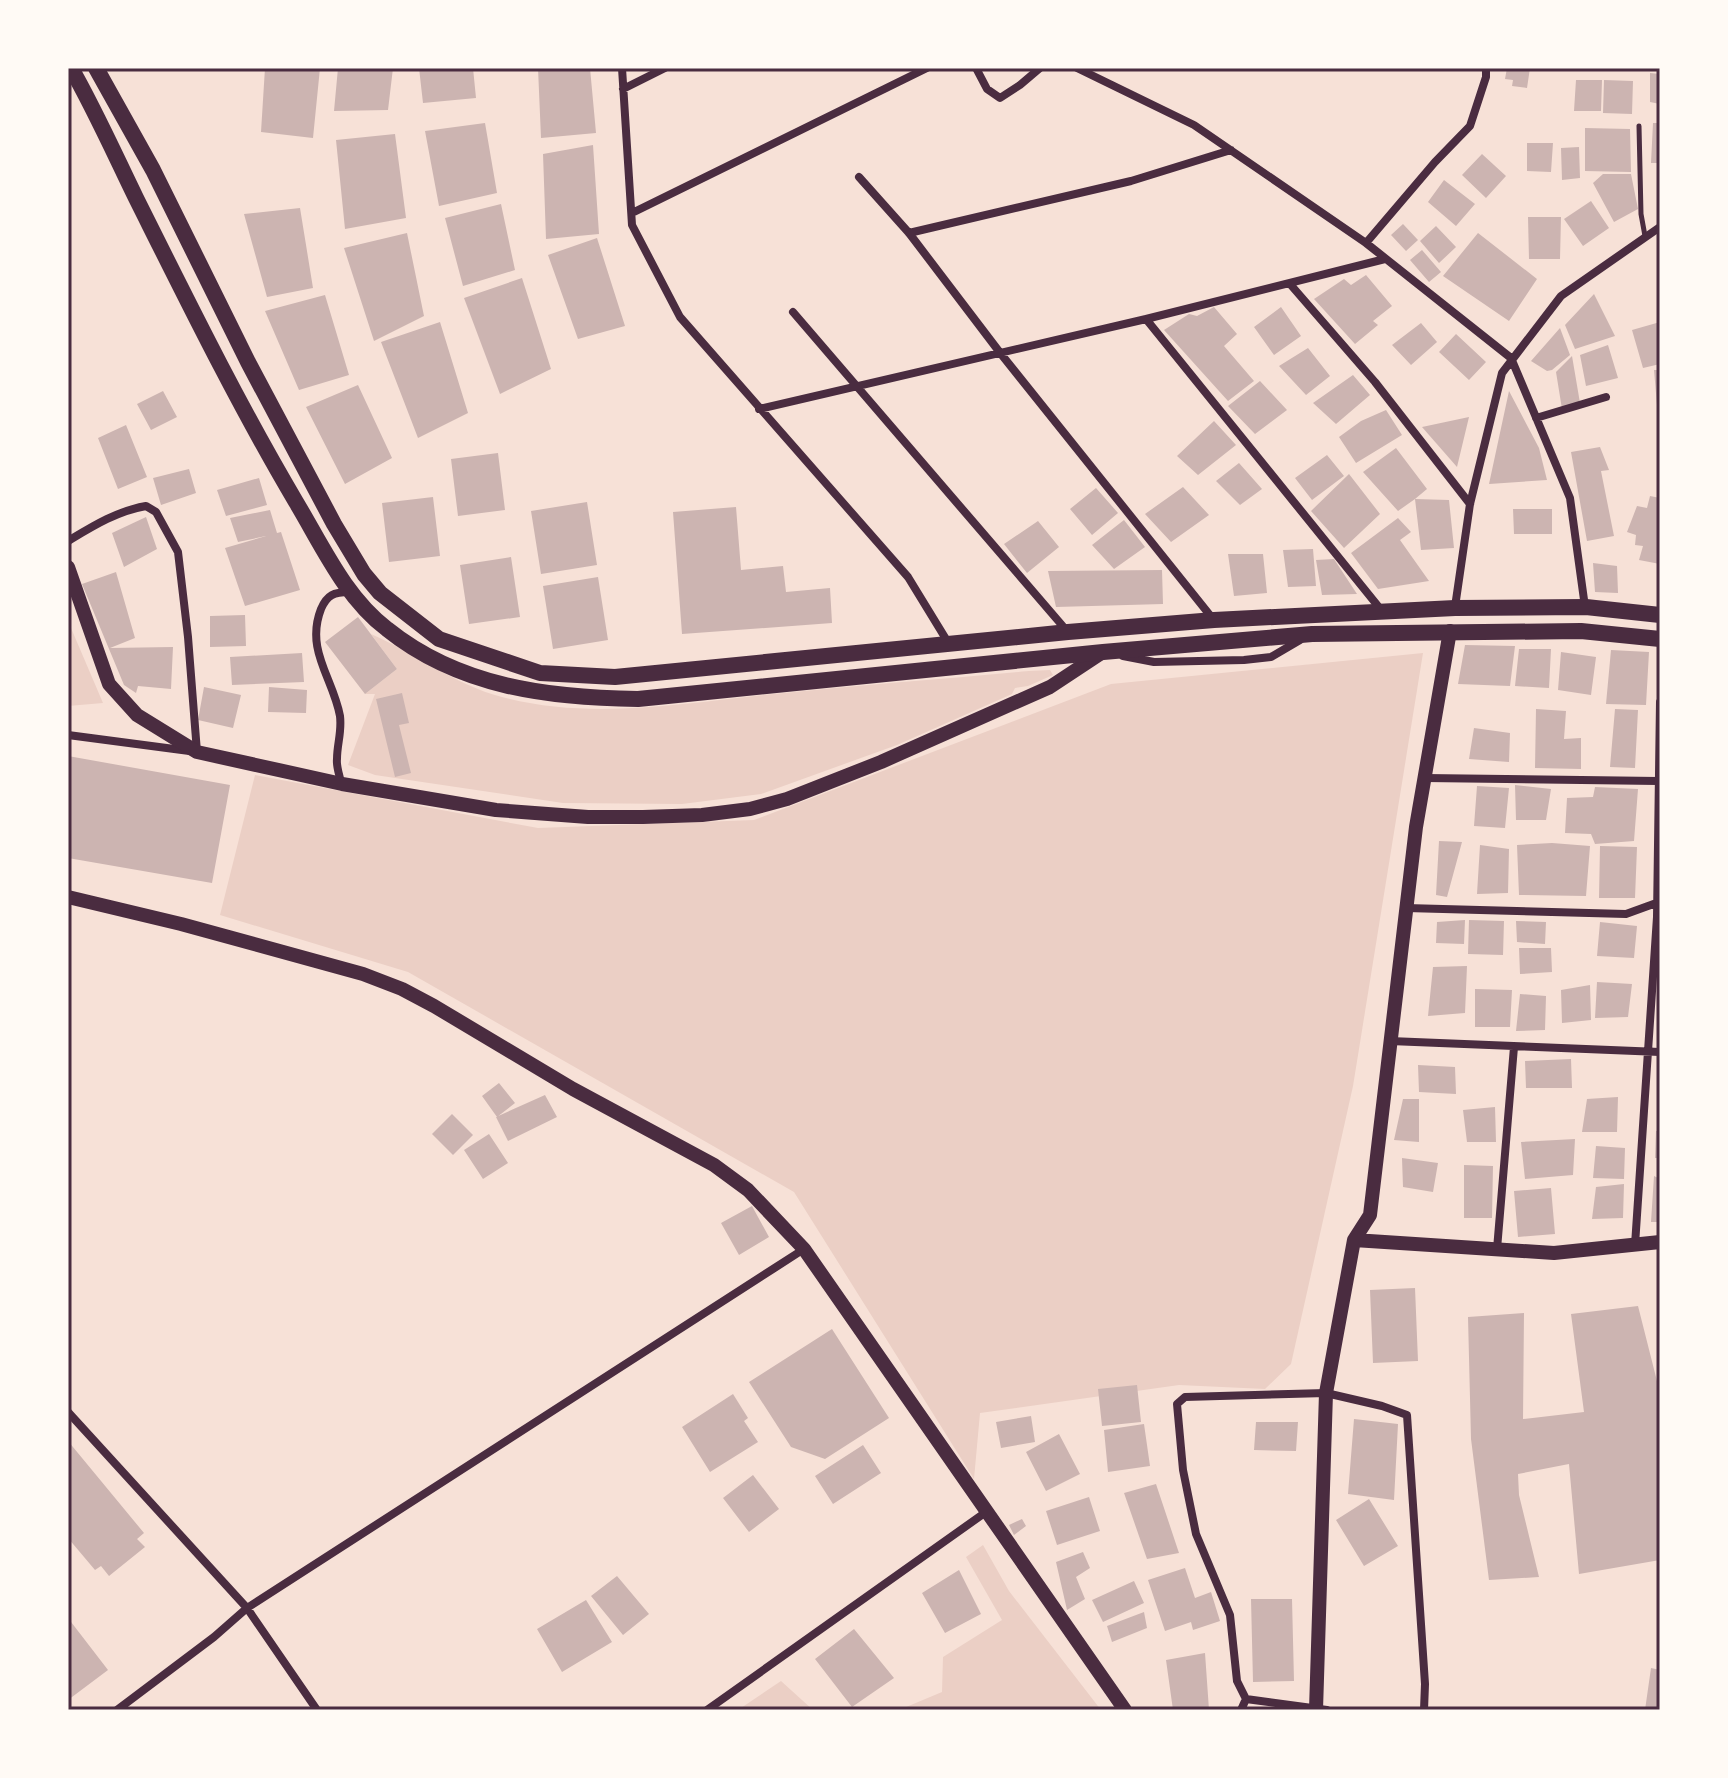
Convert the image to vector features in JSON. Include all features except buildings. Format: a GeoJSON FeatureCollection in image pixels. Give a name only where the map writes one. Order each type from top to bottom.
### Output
{"type":"FeatureCollection","features":[{"type":"Feature","properties":{"kind":"main road"},"geometry":{"type":"LineString","coordinates":[[71,68],[279,473],[349,592],[386,629],[427,657],[484,680],[527,691],[578,698],[638,699],[1312,634],[1581,631],[1660,639]]}},
{"type":"Feature","properties":{"kind":"main road"},"geometry":{"type":"LineString","coordinates":[[96,68],[153,170],[248,362],[364,574],[380,593],[439,639],[540,673],[615,677],[1214,620],[1455,608],[1586,607],[1660,615]]}},
{"type":"Feature","properties":{"kind":"main road"},"geometry":{"type":"LineString","coordinates":[[349,592],[364,574]]}},
{"type":"Feature","properties":{"kind":"main road"},"geometry":{"type":"LineString","coordinates":[[1581,631],[1586,607]]}},
{"type":"Feature","properties":{"kind":"main road"},"geometry":{"type":"LineString","coordinates":[[1450,631],[1455,608]]}},
{"type":"Feature","properties":{"kind":"main road"},"geometry":{"type":"LineString","coordinates":[[1101,630],[1103,652]]}},
{"type":"Feature","properties":{"kind":"main road"},"geometry":{"type":"LineString","coordinates":[[949,644],[957,667]]}},
{"type":"Feature","properties":{"kind":"street"},"geometry":{"type":"LineString","coordinates":[[622,68],[632,225],[680,317],[908,577],[949,644]]}},
{"type":"Feature","properties":{"kind":"street"},"geometry":{"type":"LineString","coordinates":[[623,89],[665,68]]}},
{"type":"Feature","properties":{"kind":"street"},"geometry":{"type":"LineString","coordinates":[[632,213],[927,68]]}},
{"type":"Feature","properties":{"kind":"street"},"geometry":{"type":"LineString","coordinates":[[976,68],[987,89],[1000,98],[1040,68]]}},
{"type":"Feature","properties":{"kind":"street"},"geometry":{"type":"LineString","coordinates":[[1077,68],[1194,125],[1366,243],[1511,358],[1570,498],[1586,607]]}},
{"type":"Feature","properties":{"kind":"street"},"geometry":{"type":"LineString","coordinates":[[1366,243],[1470,126],[1486,68]]}},
{"type":"Feature","properties":{"kind":"street"},"geometry":{"type":"LineString","coordinates":[[909,233],[1131,181],[1231,150]]}},
{"type":"Feature","properties":{"kind":"street"},"geometry":{"type":"LineString","coordinates":[[859,177],[909,233],[1001,354],[1214,620]]}},
{"type":"Feature","properties":{"kind":"street"},"geometry":{"type":"LineString","coordinates":[[1455,608],[1470,504],[1502,373],[1561,296],[1660,227]]}},
{"type":"Feature","properties":{"kind":"street"},"geometry":{"type":"LineString","coordinates":[[759,409],[1001,354],[1385,259]]}},
{"type":"Feature","properties":{"kind":"street"},"geometry":{"type":"LineString","coordinates":[[1290,284],[1375,382],[1470,504]]}},
{"type":"Feature","properties":{"kind":"street"},"geometry":{"type":"LineString","coordinates":[[793,312],[1068,632]]}},
{"type":"Feature","properties":{"kind":"street"},"geometry":{"type":"LineString","coordinates":[[1146,319],[1382,611]]}},
{"type":"Feature","properties":{"kind":"street"},"geometry":{"type":"LineString","coordinates":[[1536,418],[1606,397]]}},
{"type":"Feature","properties":{"kind":"street"},"geometry":{"type":"LineString","coordinates":[[68,541],[129,509],[146,506],[161,519],[178,552],[197,752]]}},
{"type":"Feature","properties":{"kind":"street"},"geometry":{"type":"LineString","coordinates":[[68,567],[109,684],[137,715],[197,752]]}},
{"type":"Feature","properties":{"kind":"street"},"geometry":{"type":"LineString","coordinates":[[342,784],[336,762],[342,734],[340,718],[316,651],[316,627],[326,598],[336,592],[349,592]]}},
{"type":"Feature","properties":{"kind":"street"},"geometry":{"type":"LineString","coordinates":[[1246,1699],[1320,1710],[1326,1393],[1354,1240],[1370,1215],[1406,908],[1450,631]]}},
{"type":"Feature","properties":{"kind":"street"},"geometry":{"type":"LineString","coordinates":[[68,735],[197,752],[342,784],[496,810],[588,817],[702,815],[750,809],[787,799],[1050,687],[1103,652]]}},
{"type":"Feature","properties":{"kind":"street"},"geometry":{"type":"LineString","coordinates":[[1635,1245],[1659,902],[1660,702]]}},
{"type":"Feature","properties":{"kind":"street"},"geometry":{"type":"LineString","coordinates":[[1425,778],[1658,781]]}},
{"type":"Feature","properties":{"kind":"street"},"geometry":{"type":"LineString","coordinates":[[68,897],[181,924],[363,974],[402,989],[573,1089],[714,1165],[748,1190],[804,1249],[1125,1710]]}},
{"type":"Feature","properties":{"kind":"street"},"geometry":{"type":"LineString","coordinates":[[1406,908],[1626,914],[1659,902]]}},
{"type":"Feature","properties":{"kind":"street"},"geometry":{"type":"LineString","coordinates":[[1390,1041],[1660,1052]]}},
{"type":"Feature","properties":{"kind":"street"},"geometry":{"type":"LineString","coordinates":[[1497,1249],[1514,1047]]}},
{"type":"Feature","properties":{"kind":"street"},"geometry":{"type":"LineString","coordinates":[[1354,1240],[1554,1253],[1660,1242]]}},
{"type":"Feature","properties":{"kind":"street"},"geometry":{"type":"LineString","coordinates":[[117,1710],[214,1637],[247,1608],[804,1249]]}},
{"type":"Feature","properties":{"kind":"street"},"geometry":{"type":"LineString","coordinates":[[1246,1699],[1237,1681],[1230,1615],[1196,1534],[1183,1470],[1177,1404],[1185,1397],[1326,1393],[1407,1415],[1425,1684],[1424,1710]]}},
{"type":"Feature","properties":{"kind":"street"},"geometry":{"type":"LineString","coordinates":[[68,1412],[247,1608],[317,1710]]}},
{"type":"Feature","properties":{"kind":"street"},"geometry":{"type":"LineString","coordinates":[[707,1710],[986,1512]]}},
{"type":"Feature","properties":{"kind":"street"},"geometry":{"type":"LineString","coordinates":[[1241,1710],[1246,1699]]}},
{"type":"Feature","properties":{"kind":"lane"},"geometry":{"type":"LineString","coordinates":[[1639,126],[1641,214],[1645,237]]}},
{"type":"Feature","properties":{"kind":"shaded area"},"geometry":{"type":"Polygon","coordinates":[[[68,621],[103,703],[68,706],[68,621]]]}},
{"type":"Feature","properties":{"kind":"shaded area"},"geometry":{"type":"Polygon","coordinates":[[[371,634],[485,692],[569,708],[638,708],[1029,671],[1050,670],[1053,675],[1015,688],[1012,694],[897,745],[761,794],[682,804],[563,803],[375,775],[348,765],[375,694],[365,694],[397,669],[371,634]]]}},
{"type":"Feature","properties":{"kind":"shaded area"},"geometry":{"type":"Polygon","coordinates":[[[1423,653],[1353,1086],[1291,1364],[1265,1389],[1179,1385],[980,1413],[974,1479],[794,1192],[408,972],[220,915],[255,775],[538,828],[754,820],[1111,684],[1423,653]]]}},
{"type":"Feature","properties":{"kind":"shaded area"},"geometry":{"type":"Polygon","coordinates":[[[983,1545],[1009,1591],[1101,1710],[899,1710],[942,1692],[943,1657],[1002,1620],[966,1557],[983,1545]]]}},
{"type":"Feature","properties":{"kind":"shaded area"},"geometry":{"type":"Polygon","coordinates":[[[781,1681],[813,1710],[738,1710],[781,1681]]]}}]}
